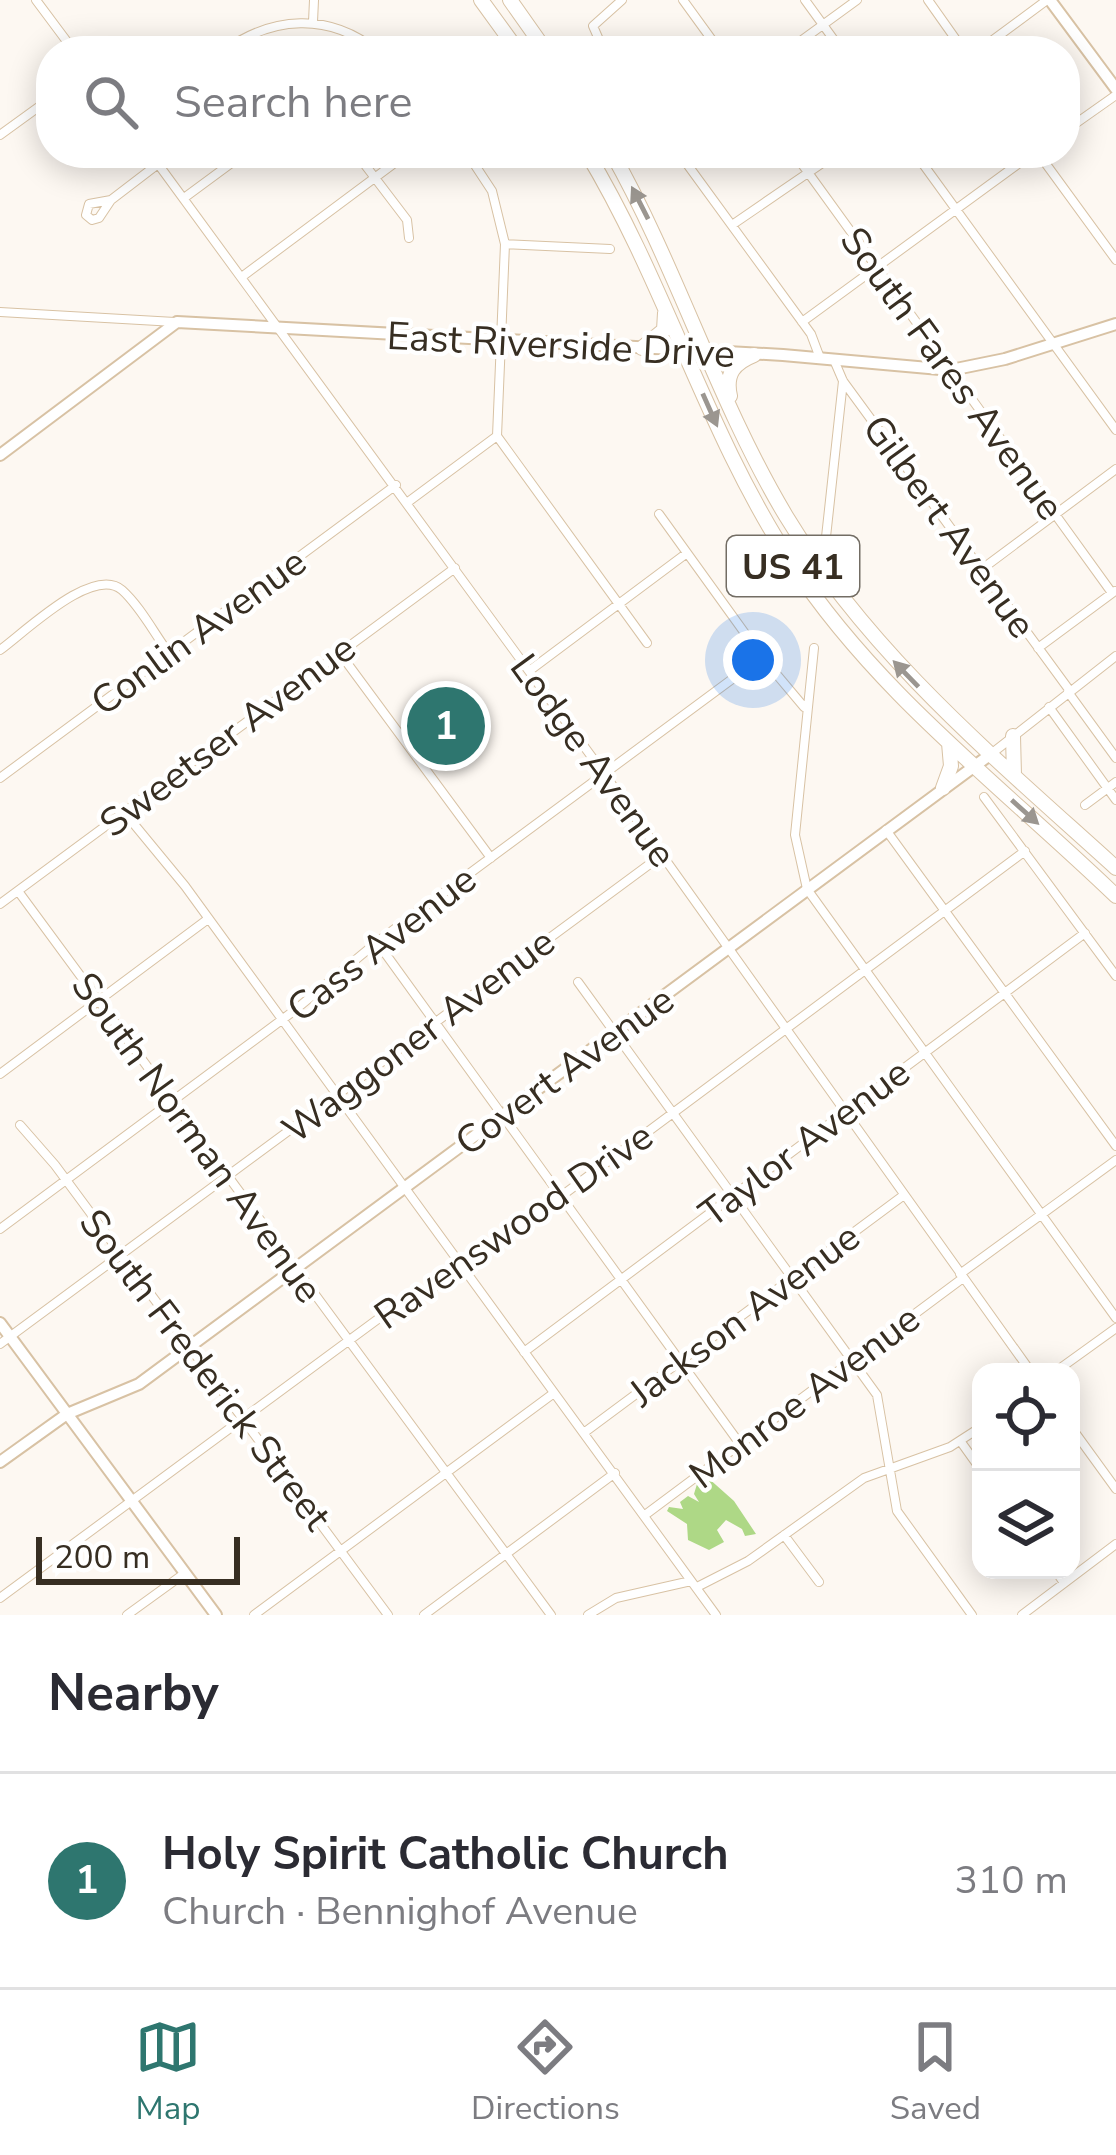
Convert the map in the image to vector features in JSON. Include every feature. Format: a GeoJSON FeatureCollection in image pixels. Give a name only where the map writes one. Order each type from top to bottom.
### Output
{"type":"FeatureCollection","features":[{"type":"Feature","properties":{"kind":"highway"},"geometry":{"type":"LineString","coordinates":[[481,0],[507,36]]}},
{"type":"Feature","properties":{"kind":"highway"},"geometry":{"type":"LineString","coordinates":[[510,0],[535,36]]}},
{"type":"Feature","properties":{"kind":"highway","name":"US 41"},"geometry":{"type":"LineString","coordinates":[[595,168],[656,285],[752,498],[793,566],[854,647],[949,743],[1116,896]]}},
{"type":"Feature","properties":{"kind":"highway","name":"US 41"},"geometry":{"type":"LineString","coordinates":[[621,168],[784,513],[836,591],[898,666],[1116,868]]}},
{"type":"Feature","properties":{"kind":"highway"},"geometry":{"type":"LineString","coordinates":[[642,348],[665,326],[656,285]]}},
{"type":"Feature","properties":{"kind":"highway"},"geometry":{"type":"LineString","coordinates":[[736,418],[728,379],[737,363],[754,355]]}},
{"type":"Feature","properties":{"kind":"highway"},"geometry":{"type":"LineString","coordinates":[[1013,736],[1014,775]]}},
{"type":"Feature","properties":{"kind":"highway"},"geometry":{"type":"LineString","coordinates":[[943,788],[951,766],[949,743]]}},
{"type":"Feature","properties":{"kind":"street"},"geometry":{"type":"LineString","coordinates":[[36,0],[63,36]]}},
{"type":"Feature","properties":{"kind":"street"},"geometry":{"type":"LineString","coordinates":[[313,22],[314,0]]}},
{"type":"Feature","properties":{"kind":"street"},"geometry":{"type":"LineString","coordinates":[[595,36],[592,30],[602,15],[622,0]]}},
{"type":"Feature","properties":{"kind":"street"},"geometry":{"type":"LineString","coordinates":[[683,0],[709,36]]}},
{"type":"Feature","properties":{"kind":"street"},"geometry":{"type":"LineString","coordinates":[[805,0],[831,36]]}},
{"type":"Feature","properties":{"kind":"street"},"geometry":{"type":"LineString","coordinates":[[808,36],[857,0]]}},
{"type":"Feature","properties":{"kind":"street"},"geometry":{"type":"LineString","coordinates":[[928,0],[953,36]]}},
{"type":"Feature","properties":{"kind":"street"},"geometry":{"type":"LineString","coordinates":[[999,36],[1048,0],[1075,36]]}},
{"type":"Feature","properties":{"kind":"street"},"geometry":{"type":"LineString","coordinates":[[251,36],[265,28],[313,22],[354,36]]}},
{"type":"Feature","properties":{"kind":"street"},"geometry":{"type":"LineString","coordinates":[[1080,43],[1116,92],[1080,120]]}},
{"type":"Feature","properties":{"kind":"street"},"geometry":{"type":"LineString","coordinates":[[0,135],[36,109]]}},
{"type":"Feature","properties":{"kind":"street"},"geometry":{"type":"LineString","coordinates":[[111,200],[153,168]]}},
{"type":"Feature","properties":{"kind":"street","name":"Lodge Avenue"},"geometry":{"type":"LineString","coordinates":[[161,168],[396,485],[1025,1363]]}},
{"type":"Feature","properties":{"kind":"street"},"geometry":{"type":"LineString","coordinates":[[184,198],[225,168]]}},
{"type":"Feature","properties":{"kind":"street"},"geometry":{"type":"LineString","coordinates":[[369,168],[407,220],[409,238]]}},
{"type":"Feature","properties":{"kind":"street"},"geometry":{"type":"LineString","coordinates":[[243,276],[387,168]]}},
{"type":"Feature","properties":{"kind":"street"},"geometry":{"type":"LineString","coordinates":[[477,168],[492,191],[505,244],[496,436],[647,643]]}},
{"type":"Feature","properties":{"kind":"street","name":"Gilbert Avenue"},"geometry":{"type":"LineString","coordinates":[[690,168],[1116,758]]}},
{"type":"Feature","properties":{"kind":"street","name":"South Fares Avenue"},"geometry":{"type":"LineString","coordinates":[[805,168],[1114,592]]}},
{"type":"Feature","properties":{"kind":"street"},"geometry":{"type":"LineString","coordinates":[[732,225],[816,168]]}},
{"type":"Feature","properties":{"kind":"street"},"geometry":{"type":"LineString","coordinates":[[926,168],[1116,430]]}},
{"type":"Feature","properties":{"kind":"street"},"geometry":{"type":"LineString","coordinates":[[802,322],[1015,168]]}},
{"type":"Feature","properties":{"kind":"street"},"geometry":{"type":"LineString","coordinates":[[1047,168],[1116,260]]}},
{"type":"Feature","properties":{"kind":"street"},"geometry":{"type":"LineString","coordinates":[[505,244],[610,249]]}},
{"type":"Feature","properties":{"kind":"street","name":"East Riverside Drive"},"geometry":{"type":"LineString","coordinates":[[0,312],[951,370],[1116,324]]}},
{"type":"Feature","properties":{"kind":"street"},"geometry":{"type":"LineString","coordinates":[[0,455],[177,322]]}},
{"type":"Feature","properties":{"kind":"street"},"geometry":{"type":"LineString","coordinates":[[826,537],[843,381]]}},
{"type":"Feature","properties":{"kind":"street"},"geometry":{"type":"LineString","coordinates":[[407,502],[496,436]]}},
{"type":"Feature","properties":{"kind":"street"},"geometry":{"type":"LineString","coordinates":[[982,569],[1116,469]]}},
{"type":"Feature","properties":{"kind":"street","name":"Conlin Avenue"},"geometry":{"type":"LineString","coordinates":[[0,778],[396,485]]}},
{"type":"Feature","properties":{"kind":"street"},"geometry":{"type":"LineString","coordinates":[[659,514],[806,708]]}},
{"type":"Feature","properties":{"kind":"street"},"geometry":{"type":"LineString","coordinates":[[529,671],[687,553]]}},
{"type":"Feature","properties":{"kind":"street","name":"Sweetser Avenue"},"geometry":{"type":"LineString","coordinates":[[0,904],[455,568]]}},
{"type":"Feature","properties":{"kind":"street"},"geometry":{"type":"LineString","coordinates":[[0,650],[87,585],[108,583],[121,589],[168,652]]}},
{"type":"Feature","properties":{"kind":"street"},"geometry":{"type":"LineString","coordinates":[[1038,648],[1114,592]]}},
{"type":"Feature","properties":{"kind":"street"},"geometry":{"type":"LineString","coordinates":[[814,648],[795,835],[807,889],[1116,1323],[1066,1363]]}},
{"type":"Feature","properties":{"kind":"street"},"geometry":{"type":"LineString","coordinates":[[339,652],[491,857]]}},
{"type":"Feature","properties":{"kind":"street","name":"Covert Avenue"},"geometry":{"type":"LineString","coordinates":[[0,1462],[67,1414],[126,1392],[189,1347],[975,766],[1116,656]]}},
{"type":"Feature","properties":{"kind":"street","name":"Cass Avenue"},"geometry":{"type":"LineString","coordinates":[[0,1229],[280,1022],[377,941],[763,657]]}},
{"type":"Feature","properties":{"kind":"street"},"geometry":{"type":"LineString","coordinates":[[1049,707],[1112,786],[1116,800]]}},
{"type":"Feature","properties":{"kind":"street"},"geometry":{"type":"LineString","coordinates":[[1085,805],[1112,786]]}},
{"type":"Feature","properties":{"kind":"street"},"geometry":{"type":"LineString","coordinates":[[985,797],[1116,976]]}},
{"type":"Feature","properties":{"kind":"street"},"geometry":{"type":"LineString","coordinates":[[124,812],[208,919],[716,1615]]}},
{"type":"Feature","properties":{"kind":"street"},"geometry":{"type":"LineString","coordinates":[[886,830],[1116,1146]]}},
{"type":"Feature","properties":{"kind":"street","name":"Ravenswood Drive"},"geometry":{"type":"LineString","coordinates":[[0,1598],[400,1304],[463,1270],[1025,851]]}},
{"type":"Feature","properties":{"kind":"street","name":"Waggoner Avenue"},"geometry":{"type":"LineString","coordinates":[[5,1341],[662,855]]}},
{"type":"Feature","properties":{"kind":"street","name":"South Norman Avenue"},"geometry":{"type":"LineString","coordinates":[[18,891],[550,1615]]}},
{"type":"Feature","properties":{"kind":"street"},"geometry":{"type":"LineString","coordinates":[[0,1074],[208,919]]}},
{"type":"Feature","properties":{"kind":"street","name":"Taylor Avenue"},"geometry":{"type":"LineString","coordinates":[[524,1352],[1084,933]]}},
{"type":"Feature","properties":{"kind":"street"},"geometry":{"type":"LineString","coordinates":[[377,941],[740,1444]]}},
{"type":"Feature","properties":{"kind":"street"},"geometry":{"type":"LineString","coordinates":[[578,982],[879,1400],[897,1511],[972,1615]]}},
{"type":"Feature","properties":{"kind":"street","name":"South Frederick Street"},"geometry":{"type":"LineString","coordinates":[[20,1125],[66,1180],[388,1615]]}},
{"type":"Feature","properties":{"kind":"street","name":"Monroe Avenue"},"geometry":{"type":"LineString","coordinates":[[644,1515],[1116,1160]]}},
{"type":"Feature","properties":{"kind":"street","name":"Jackson Avenue"},"geometry":{"type":"LineString","coordinates":[[585,1432],[904,1195]]}},
{"type":"Feature","properties":{"kind":"street"},"geometry":{"type":"LineString","coordinates":[[0,1323],[5,1341],[67,1414],[216,1615]]}},
{"type":"Feature","properties":{"kind":"street"},"geometry":{"type":"LineString","coordinates":[[254,1615],[554,1393]]}},
{"type":"Feature","properties":{"kind":"street"},"geometry":{"type":"LineString","coordinates":[[589,1615],[616,1598],[694,1584],[748,1562],[857,1482],[972,1434]]}},
{"type":"Feature","properties":{"kind":"street"},"geometry":{"type":"LineString","coordinates":[[1080,1439],[1116,1489]]}},
{"type":"Feature","properties":{"kind":"street"},"geometry":{"type":"LineString","coordinates":[[961,1442],[972,1457]]}},
{"type":"Feature","properties":{"kind":"street"},"geometry":{"type":"LineString","coordinates":[[424,1615],[615,1474]]}},
{"type":"Feature","properties":{"kind":"street"},"geometry":{"type":"LineString","coordinates":[[784,1535],[819,1582]]}},
{"type":"Feature","properties":{"kind":"street"},"geometry":{"type":"LineString","coordinates":[[1022,1615],[1116,1544]]}},
{"type":"Feature","properties":{"kind":"street"},"geometry":{"type":"LineString","coordinates":[[127,1615],[185,1573]]}},
{"type":"Feature","properties":{"kind":"street"},"geometry":{"type":"LineString","coordinates":[[1061,1579],[1064,1583]]}},
{"type":"Feature","properties":{"kind":"green space"},"geometry":{"type":"Polygon","coordinates":[[[707,1477],[734,1501],[756,1534],[745,1536],[726,1520],[717,1530],[724,1542],[709,1550],[688,1540],[687,1524],[667,1511],[669,1507],[683,1509],[680,1502],[688,1496],[699,1502],[694,1494],[697,1484],[707,1477]]]}},
{"type":"Feature","properties":{"kind":"place","name":"Holy Spirit Catholic Church"},"geometry":{"type":"Point","coordinates":[446,726]}}]}
